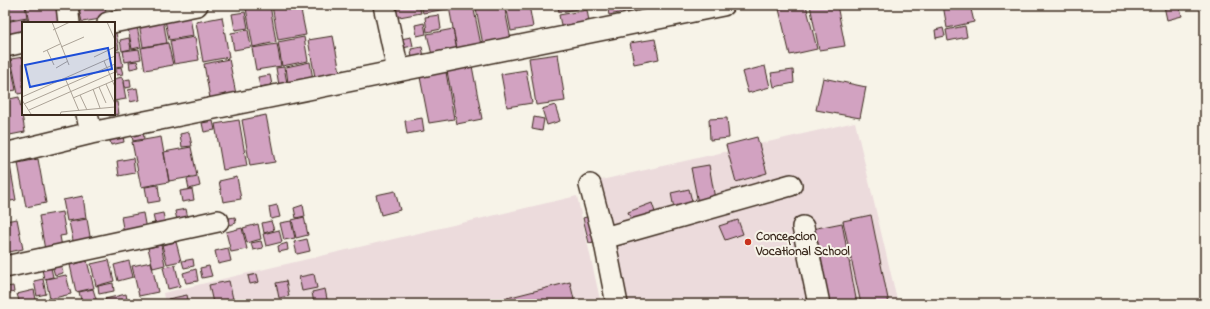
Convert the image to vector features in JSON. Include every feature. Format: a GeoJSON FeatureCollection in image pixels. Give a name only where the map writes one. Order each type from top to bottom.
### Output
{"type":"FeatureCollection","features":[{"type":"Feature","properties":{"kind":"street"},"geometry":{"type":"LineString","coordinates":[[67,5],[69,22]]}},
{"type":"Feature","properties":{"kind":"street"},"geometry":{"type":"LineString","coordinates":[[113,22],[197,5]]}},
{"type":"Feature","properties":{"kind":"street"},"geometry":{"type":"LineString","coordinates":[[384,5],[398,70]]}},
{"type":"Feature","properties":{"kind":"street"},"geometry":{"type":"LineString","coordinates":[[5,154],[89,124],[398,70],[691,8],[723,5]]}},
{"type":"Feature","properties":{"kind":"street"},"geometry":{"type":"LineString","coordinates":[[5,46],[22,42]]}},
{"type":"Feature","properties":{"kind":"street"},"geometry":{"type":"LineString","coordinates":[[590,185],[604,238],[617,304]]}},
{"type":"Feature","properties":{"kind":"street"},"geometry":{"type":"LineString","coordinates":[[604,238],[791,186]]}},
{"type":"Feature","properties":{"kind":"street"},"geometry":{"type":"LineString","coordinates":[[5,267],[218,222]]}},
{"type":"Feature","properties":{"kind":"street"},"geometry":{"type":"LineString","coordinates":[[803,227],[819,304]]}},
{"type":"Feature","properties":{"kind":"shaded area","name":"Concepcion Vocational School"},"geometry":{"type":"Polygon","coordinates":[[[855,122],[898,304],[626,304],[597,181],[855,122]]]}},
{"type":"Feature","properties":{"kind":"shaded area"},"geometry":{"type":"Polygon","coordinates":[[[577,196],[601,304],[165,304],[163,293],[577,196]]]}},
{"type":"Feature","properties":{"kind":"building"},"geometry":{"type":"Polygon","coordinates":[[[5,5],[25,5],[27,17],[5,21],[5,5]]]}},
{"type":"Feature","properties":{"kind":"building"},"geometry":{"type":"Polygon","coordinates":[[[26,5],[57,5],[60,22],[29,22],[26,5]]]}},
{"type":"Feature","properties":{"kind":"building"},"geometry":{"type":"Polygon","coordinates":[[[78,5],[105,5],[107,18],[82,22],[78,5]]]}},
{"type":"Feature","properties":{"kind":"building"},"geometry":{"type":"Polygon","coordinates":[[[270,5],[276,42],[253,47],[246,8],[270,5]]]}},
{"type":"Feature","properties":{"kind":"building"},"geometry":{"type":"Polygon","coordinates":[[[272,5],[300,5],[306,35],[278,40],[272,5]]]}},
{"type":"Feature","properties":{"kind":"building"},"geometry":{"type":"Polygon","coordinates":[[[392,5],[419,5],[421,13],[394,18],[392,5]]]}},
{"type":"Feature","properties":{"kind":"building"},"geometry":{"type":"Polygon","coordinates":[[[421,5],[446,5],[447,9],[423,13],[421,5]]]}},
{"type":"Feature","properties":{"kind":"building"},"geometry":{"type":"Polygon","coordinates":[[[473,5],[481,45],[457,49],[449,7],[473,5]]]}},
{"type":"Feature","properties":{"kind":"building"},"geometry":{"type":"Polygon","coordinates":[[[492,5],[504,5],[511,40],[483,45],[476,8],[492,5]]]}},
{"type":"Feature","properties":{"kind":"building"},"geometry":{"type":"Polygon","coordinates":[[[506,5],[529,5],[533,27],[511,31],[506,5]]]}},
{"type":"Feature","properties":{"kind":"building"},"geometry":{"type":"Polygon","coordinates":[[[558,5],[578,5],[578,9],[559,12],[558,5]]]}},
{"type":"Feature","properties":{"kind":"building"},"geometry":{"type":"Polygon","coordinates":[[[607,5],[633,5],[634,10],[609,15],[607,5]]]}},
{"type":"Feature","properties":{"kind":"building"},"geometry":{"type":"Polygon","coordinates":[[[794,5],[806,5],[817,49],[790,55],[779,9],[794,5]]]}},
{"type":"Feature","properties":{"kind":"building"},"geometry":{"type":"Polygon","coordinates":[[[810,5],[837,5],[845,46],[819,50],[810,5]]]}},
{"type":"Feature","properties":{"kind":"building"},"geometry":{"type":"Polygon","coordinates":[[[943,5],[970,5],[974,22],[947,28],[943,5]]]}},
{"type":"Feature","properties":{"kind":"building"},"geometry":{"type":"Polygon","coordinates":[[[1179,5],[1182,16],[1167,20],[1164,6],[1179,5]]]}},
{"type":"Feature","properties":{"kind":"building"},"geometry":{"type":"Polygon","coordinates":[[[587,10],[590,27],[562,31],[559,15],[587,10]]]}},
{"type":"Feature","properties":{"kind":"building"},"geometry":{"type":"Polygon","coordinates":[[[245,12],[248,28],[235,30],[232,14],[245,12]]]}},
{"type":"Feature","properties":{"kind":"building"},"geometry":{"type":"Polygon","coordinates":[[[439,15],[441,29],[427,32],[425,17],[439,15]]]}},
{"type":"Feature","properties":{"kind":"building"},"geometry":{"type":"Polygon","coordinates":[[[190,16],[193,36],[169,40],[165,20],[190,16]]]}},
{"type":"Feature","properties":{"kind":"building"},"geometry":{"type":"Polygon","coordinates":[[[222,17],[229,57],[203,62],[196,22],[222,17]]]}},
{"type":"Feature","properties":{"kind":"building"},"geometry":{"type":"Polygon","coordinates":[[[27,18],[28,22],[22,22],[22,35],[6,38],[5,22],[27,18]]]}},
{"type":"Feature","properties":{"kind":"building"},"geometry":{"type":"Polygon","coordinates":[[[163,19],[167,43],[143,47],[139,23],[163,19]]]}},
{"type":"Feature","properties":{"kind":"building"},"geometry":{"type":"Polygon","coordinates":[[[424,23],[426,34],[417,36],[415,25],[424,23]]]}},
{"type":"Feature","properties":{"kind":"building"},"geometry":{"type":"Polygon","coordinates":[[[137,26],[141,47],[132,49],[128,28],[137,26]]]}},
{"type":"Feature","properties":{"kind":"building"},"geometry":{"type":"Polygon","coordinates":[[[965,26],[967,37],[948,41],[946,30],[965,26]]]}},
{"type":"Feature","properties":{"kind":"building"},"geometry":{"type":"Polygon","coordinates":[[[943,28],[945,36],[936,38],[935,30],[943,28]]]}},
{"type":"Feature","properties":{"kind":"building"},"geometry":{"type":"Polygon","coordinates":[[[453,29],[457,51],[432,55],[427,34],[453,29]]]}},
{"type":"Feature","properties":{"kind":"building"},"geometry":{"type":"Polygon","coordinates":[[[248,30],[251,47],[234,50],[231,33],[248,30]]]}},
{"type":"Feature","properties":{"kind":"building"},"geometry":{"type":"Polygon","coordinates":[[[115,33],[116,33],[119,49],[115,50],[115,33]]]}},
{"type":"Feature","properties":{"kind":"building"},"geometry":{"type":"Polygon","coordinates":[[[333,36],[340,72],[315,77],[308,40],[333,36]]]}},
{"type":"Feature","properties":{"kind":"building"},"geometry":{"type":"Polygon","coordinates":[[[195,37],[199,60],[174,64],[170,41],[195,37]]]}},
{"type":"Feature","properties":{"kind":"building"},"geometry":{"type":"Polygon","coordinates":[[[304,37],[308,61],[282,66],[278,42],[304,37]]]}},
{"type":"Feature","properties":{"kind":"building"},"geometry":{"type":"Polygon","coordinates":[[[411,37],[413,46],[402,48],[401,39],[411,37]]]}},
{"type":"Feature","properties":{"kind":"building"},"geometry":{"type":"Polygon","coordinates":[[[129,38],[131,49],[122,51],[120,40],[129,38]]]}},
{"type":"Feature","properties":{"kind":"building"},"geometry":{"type":"Polygon","coordinates":[[[655,39],[659,59],[634,64],[630,43],[655,39]]]}},
{"type":"Feature","properties":{"kind":"building"},"geometry":{"type":"Polygon","coordinates":[[[168,43],[173,65],[145,70],[141,48],[168,43]]]}},
{"type":"Feature","properties":{"kind":"building"},"geometry":{"type":"Polygon","coordinates":[[[277,44],[281,66],[256,70],[252,48],[277,44]]]}},
{"type":"Feature","properties":{"kind":"building"},"geometry":{"type":"Polygon","coordinates":[[[422,47],[424,57],[412,59],[411,49],[422,47]]]}},
{"type":"Feature","properties":{"kind":"building"},"geometry":{"type":"Polygon","coordinates":[[[139,49],[141,59],[125,62],[123,51],[139,49]]]}},
{"type":"Feature","properties":{"kind":"building"},"geometry":{"type":"Polygon","coordinates":[[[120,51],[123,66],[115,67],[115,52],[120,51]]]}},
{"type":"Feature","properties":{"kind":"building"},"geometry":{"type":"Polygon","coordinates":[[[9,54],[16,90],[5,92],[5,55],[9,54]]]}},
{"type":"Feature","properties":{"kind":"building"},"geometry":{"type":"Polygon","coordinates":[[[558,54],[565,101],[536,105],[529,58],[558,54]]]}},
{"type":"Feature","properties":{"kind":"building"},"geometry":{"type":"Polygon","coordinates":[[[22,57],[22,93],[18,94],[11,59],[22,57]]]}},
{"type":"Feature","properties":{"kind":"building"},"geometry":{"type":"Polygon","coordinates":[[[229,59],[237,99],[211,104],[204,64],[229,59]]]}},
{"type":"Feature","properties":{"kind":"building"},"geometry":{"type":"Polygon","coordinates":[[[137,61],[139,67],[130,69],[129,62],[137,61]]]}},
{"type":"Feature","properties":{"kind":"building"},"geometry":{"type":"Polygon","coordinates":[[[310,62],[313,79],[288,83],[286,67],[310,62]]]}},
{"type":"Feature","properties":{"kind":"building"},"geometry":{"type":"Polygon","coordinates":[[[472,66],[482,119],[457,124],[447,71],[472,66]]]}},
{"type":"Feature","properties":{"kind":"building"},"geometry":{"type":"Polygon","coordinates":[[[765,66],[770,87],[748,93],[742,72],[765,66]]]}},
{"type":"Feature","properties":{"kind":"building"},"geometry":{"type":"Polygon","coordinates":[[[121,67],[123,74],[117,75],[116,68],[121,67]]]}},
{"type":"Feature","properties":{"kind":"building"},"geometry":{"type":"Polygon","coordinates":[[[284,67],[287,83],[279,85],[276,68],[284,67]]]}},
{"type":"Feature","properties":{"kind":"building"},"geometry":{"type":"Polygon","coordinates":[[[526,70],[532,103],[507,107],[501,74],[526,70]]]}},
{"type":"Feature","properties":{"kind":"building"},"geometry":{"type":"Polygon","coordinates":[[[793,70],[794,83],[774,87],[771,73],[793,70]]]}},
{"type":"Feature","properties":{"kind":"building"},"geometry":{"type":"Polygon","coordinates":[[[446,72],[454,119],[429,123],[420,77],[446,72]]]}},
{"type":"Feature","properties":{"kind":"building"},"geometry":{"type":"Polygon","coordinates":[[[270,75],[272,85],[260,87],[258,77],[270,75]]]}},
{"type":"Feature","properties":{"kind":"building"},"geometry":{"type":"Polygon","coordinates":[[[122,77],[126,99],[115,101],[115,79],[122,77]]]}},
{"type":"Feature","properties":{"kind":"building"},"geometry":{"type":"Polygon","coordinates":[[[823,78],[866,87],[860,118],[816,110],[823,78]]]}},
{"type":"Feature","properties":{"kind":"building"},"geometry":{"type":"Polygon","coordinates":[[[130,79],[131,87],[125,88],[124,80],[130,79]]]}},
{"type":"Feature","properties":{"kind":"building"},"geometry":{"type":"Polygon","coordinates":[[[137,88],[139,100],[130,102],[128,90],[137,88]]]}},
{"type":"Feature","properties":{"kind":"building"},"geometry":{"type":"Polygon","coordinates":[[[19,97],[25,132],[5,136],[5,100],[19,97]]]}},
{"type":"Feature","properties":{"kind":"building"},"geometry":{"type":"Polygon","coordinates":[[[115,102],[117,102],[119,114],[115,115],[115,102]]]}},
{"type":"Feature","properties":{"kind":"building"},"geometry":{"type":"Polygon","coordinates":[[[555,105],[560,121],[547,125],[542,109],[555,105]]]}},
{"type":"Feature","properties":{"kind":"building"},"geometry":{"type":"Polygon","coordinates":[[[266,115],[275,162],[250,166],[242,120],[266,115]]]}},
{"type":"Feature","properties":{"kind":"building"},"geometry":{"type":"Polygon","coordinates":[[[534,117],[544,119],[542,131],[532,129],[534,117]]]}},
{"type":"Feature","properties":{"kind":"building"},"geometry":{"type":"Polygon","coordinates":[[[422,118],[424,131],[407,134],[405,121],[422,118]]]}},
{"type":"Feature","properties":{"kind":"building"},"geometry":{"type":"Polygon","coordinates":[[[727,118],[729,138],[710,140],[709,119],[727,118]]]}},
{"type":"Feature","properties":{"kind":"building"},"geometry":{"type":"Polygon","coordinates":[[[239,120],[247,166],[223,170],[215,124],[239,120]]]}},
{"type":"Feature","properties":{"kind":"building"},"geometry":{"type":"Polygon","coordinates":[[[213,121],[215,130],[204,132],[202,123],[213,121]]]}},
{"type":"Feature","properties":{"kind":"building"},"geometry":{"type":"Polygon","coordinates":[[[143,129],[144,139],[133,141],[131,131],[143,129]]]}},
{"type":"Feature","properties":{"kind":"building"},"geometry":{"type":"Polygon","coordinates":[[[122,131],[124,142],[111,145],[108,133],[122,131]]]}},
{"type":"Feature","properties":{"kind":"building"},"geometry":{"type":"Polygon","coordinates":[[[189,132],[192,146],[182,147],[180,134],[189,132]]]}},
{"type":"Feature","properties":{"kind":"building"},"geometry":{"type":"Polygon","coordinates":[[[161,137],[169,182],[141,187],[132,142],[161,137]]]}},
{"type":"Feature","properties":{"kind":"building"},"geometry":{"type":"Polygon","coordinates":[[[757,137],[767,173],[736,182],[726,145],[757,137]]]}},
{"type":"Feature","properties":{"kind":"building"},"geometry":{"type":"Polygon","coordinates":[[[191,147],[197,176],[169,181],[164,152],[191,147]]]}},
{"type":"Feature","properties":{"kind":"building"},"geometry":{"type":"Polygon","coordinates":[[[133,158],[135,173],[119,176],[117,161],[133,158]]]}},
{"type":"Feature","properties":{"kind":"building"},"geometry":{"type":"Polygon","coordinates":[[[38,159],[46,203],[26,207],[18,163],[38,159]]]}},
{"type":"Feature","properties":{"kind":"building"},"geometry":{"type":"Polygon","coordinates":[[[9,160],[16,200],[5,202],[5,161],[9,160]]]}},
{"type":"Feature","properties":{"kind":"building"},"geometry":{"type":"Polygon","coordinates":[[[709,165],[715,199],[698,203],[691,168],[709,165]]]}},
{"type":"Feature","properties":{"kind":"building"},"geometry":{"type":"Polygon","coordinates":[[[198,177],[200,186],[189,189],[187,179],[198,177]]]}},
{"type":"Feature","properties":{"kind":"building"},"geometry":{"type":"Polygon","coordinates":[[[237,177],[241,199],[223,202],[219,181],[237,177]]]}},
{"type":"Feature","properties":{"kind":"building"},"geometry":{"type":"Polygon","coordinates":[[[158,185],[160,201],[148,203],[145,187],[158,185]]]}},
{"type":"Feature","properties":{"kind":"building"},"geometry":{"type":"Polygon","coordinates":[[[192,189],[194,200],[182,202],[180,191],[192,189]]]}},
{"type":"Feature","properties":{"kind":"building"},"geometry":{"type":"Polygon","coordinates":[[[689,189],[694,210],[675,214],[671,193],[689,189]]]}},
{"type":"Feature","properties":{"kind":"building"},"geometry":{"type":"Polygon","coordinates":[[[395,191],[400,210],[381,215],[376,195],[395,191]]]}},
{"type":"Feature","properties":{"kind":"building"},"geometry":{"type":"Polygon","coordinates":[[[83,196],[86,218],[67,221],[63,200],[83,196]]]}},
{"type":"Feature","properties":{"kind":"building"},"geometry":{"type":"Polygon","coordinates":[[[652,203],[656,215],[632,223],[628,212],[652,203]]]}},
{"type":"Feature","properties":{"kind":"building"},"geometry":{"type":"Polygon","coordinates":[[[277,205],[280,217],[271,219],[269,207],[277,205]]]}},
{"type":"Feature","properties":{"kind":"building"},"geometry":{"type":"Polygon","coordinates":[[[303,205],[305,216],[296,218],[294,208],[303,205]]]}},
{"type":"Feature","properties":{"kind":"building"},"geometry":{"type":"Polygon","coordinates":[[[186,209],[189,223],[178,225],[175,211],[186,209]]]}},
{"type":"Feature","properties":{"kind":"building"},"geometry":{"type":"Polygon","coordinates":[[[62,212],[66,235],[60,236],[62,247],[45,250],[39,216],[62,212]]]}},
{"type":"Feature","properties":{"kind":"building"},"geometry":{"type":"Polygon","coordinates":[[[143,213],[147,235],[125,239],[121,217],[143,213]]]}},
{"type":"Feature","properties":{"kind":"building"},"geometry":{"type":"Polygon","coordinates":[[[163,213],[167,231],[157,233],[153,215],[163,213]]]}},
{"type":"Feature","properties":{"kind":"building"},"geometry":{"type":"Polygon","coordinates":[[[593,215],[598,241],[589,243],[583,218],[593,215]]]}},
{"type":"Feature","properties":{"kind":"building"},"geometry":{"type":"Polygon","coordinates":[[[871,215],[889,304],[861,304],[843,221],[871,215]]]}},
{"type":"Feature","properties":{"kind":"building"},"geometry":{"type":"Polygon","coordinates":[[[235,217],[236,223],[230,225],[229,218],[235,217]]]}},
{"type":"Feature","properties":{"kind":"building"},"geometry":{"type":"Polygon","coordinates":[[[304,217],[308,235],[296,238],[292,220],[304,217]]]}},
{"type":"Feature","properties":{"kind":"building"},"geometry":{"type":"Polygon","coordinates":[[[17,219],[23,249],[5,253],[5,221],[17,219]]]}},
{"type":"Feature","properties":{"kind":"building"},"geometry":{"type":"Polygon","coordinates":[[[87,219],[91,242],[74,245],[69,222],[87,219]]]}},
{"type":"Feature","properties":{"kind":"building"},"geometry":{"type":"Polygon","coordinates":[[[738,220],[743,234],[725,240],[719,226],[738,220]]]}},
{"type":"Feature","properties":{"kind":"building"},"geometry":{"type":"Polygon","coordinates":[[[271,221],[274,230],[264,233],[262,223],[271,221]]]}},
{"type":"Feature","properties":{"kind":"building"},"geometry":{"type":"Polygon","coordinates":[[[291,221],[295,238],[284,240],[280,223],[291,221]]]}},
{"type":"Feature","properties":{"kind":"building"},"geometry":{"type":"Polygon","coordinates":[[[842,223],[857,304],[821,304],[807,230],[842,223]]]}},
{"type":"Feature","properties":{"kind":"building"},"geometry":{"type":"Polygon","coordinates":[[[258,224],[261,239],[247,243],[243,228],[258,224]]]}},
{"type":"Feature","properties":{"kind":"building"},"geometry":{"type":"Polygon","coordinates":[[[242,228],[247,249],[231,252],[226,232],[242,228]]]}},
{"type":"Feature","properties":{"kind":"building"},"geometry":{"type":"Polygon","coordinates":[[[279,230],[282,242],[266,246],[263,234],[279,230]]]}},
{"type":"Feature","properties":{"kind":"building"},"geometry":{"type":"Polygon","coordinates":[[[307,239],[310,251],[297,254],[294,242],[307,239]]]}},
{"type":"Feature","properties":{"kind":"building"},"geometry":{"type":"Polygon","coordinates":[[[261,241],[263,248],[253,250],[251,243],[261,241]]]}},
{"type":"Feature","properties":{"kind":"building"},"geometry":{"type":"Polygon","coordinates":[[[176,242],[181,261],[167,264],[162,245],[176,242]]]}},
{"type":"Feature","properties":{"kind":"building"},"geometry":{"type":"Polygon","coordinates":[[[287,243],[288,250],[279,252],[278,246],[287,243]]]}},
{"type":"Feature","properties":{"kind":"building"},"geometry":{"type":"Polygon","coordinates":[[[161,245],[165,265],[153,268],[148,248],[161,245]]]}},
{"type":"Feature","properties":{"kind":"building"},"geometry":{"type":"Polygon","coordinates":[[[228,248],[231,261],[218,264],[215,251],[228,248]]]}},
{"type":"Feature","properties":{"kind":"building"},"geometry":{"type":"Polygon","coordinates":[[[193,259],[194,266],[184,268],[182,261],[193,259]]]}},
{"type":"Feature","properties":{"kind":"building"},"geometry":{"type":"Polygon","coordinates":[[[109,260],[114,281],[96,286],[91,264],[109,260]]]}},
{"type":"Feature","properties":{"kind":"building"},"geometry":{"type":"Polygon","coordinates":[[[87,261],[94,288],[76,292],[70,265],[87,261]]]}},
{"type":"Feature","properties":{"kind":"building"},"geometry":{"type":"Polygon","coordinates":[[[129,261],[133,277],[118,281],[114,265],[129,261]]]}},
{"type":"Feature","properties":{"kind":"building"},"geometry":{"type":"Polygon","coordinates":[[[151,262],[158,292],[139,296],[132,266],[151,262]]]}},
{"type":"Feature","properties":{"kind":"building"},"geometry":{"type":"Polygon","coordinates":[[[61,264],[63,273],[55,275],[52,266],[61,264]]]}},
{"type":"Feature","properties":{"kind":"building"},"geometry":{"type":"Polygon","coordinates":[[[175,265],[180,286],[168,289],[163,267],[175,265]]]}},
{"type":"Feature","properties":{"kind":"building"},"geometry":{"type":"Polygon","coordinates":[[[209,266],[212,276],[202,278],[200,268],[209,266]]]}},
{"type":"Feature","properties":{"kind":"building"},"geometry":{"type":"Polygon","coordinates":[[[51,268],[53,277],[44,279],[42,269],[51,268]]]}},
{"type":"Feature","properties":{"kind":"building"},"geometry":{"type":"Polygon","coordinates":[[[196,269],[198,281],[186,283],[183,273],[196,269]]]}},
{"type":"Feature","properties":{"kind":"building"},"geometry":{"type":"Polygon","coordinates":[[[257,274],[259,282],[250,284],[248,276],[257,274]]]}},
{"type":"Feature","properties":{"kind":"building"},"geometry":{"type":"Polygon","coordinates":[[[314,274],[317,288],[302,291],[299,277],[314,274]]]}},
{"type":"Feature","properties":{"kind":"building"},"geometry":{"type":"Polygon","coordinates":[[[66,275],[71,294],[50,299],[46,279],[66,275]]]}},
{"type":"Feature","properties":{"kind":"building"},"geometry":{"type":"Polygon","coordinates":[[[43,279],[46,294],[37,296],[34,281],[43,279]]]}},
{"type":"Feature","properties":{"kind":"building"},"geometry":{"type":"Polygon","coordinates":[[[229,281],[233,299],[213,303],[209,285],[229,281]]]}},
{"type":"Feature","properties":{"kind":"building"},"geometry":{"type":"Polygon","coordinates":[[[286,281],[289,296],[279,298],[276,283],[286,281]]]}},
{"type":"Feature","properties":{"kind":"building"},"geometry":{"type":"Polygon","coordinates":[[[570,282],[575,304],[492,304],[491,302],[570,282]]]}},
{"type":"Feature","properties":{"kind":"building"},"geometry":{"type":"Polygon","coordinates":[[[113,283],[114,291],[99,294],[98,286],[113,283]]]}},
{"type":"Feature","properties":{"kind":"building"},"geometry":{"type":"Polygon","coordinates":[[[13,286],[14,292],[7,294],[6,287],[13,286]]]}},
{"type":"Feature","properties":{"kind":"building"},"geometry":{"type":"Polygon","coordinates":[[[93,289],[97,302],[82,304],[79,292],[93,289]]]}},
{"type":"Feature","properties":{"kind":"building"},"geometry":{"type":"Polygon","coordinates":[[[325,289],[328,304],[314,304],[312,292],[325,289]]]}},
{"type":"Feature","properties":{"kind":"building"},"geometry":{"type":"Polygon","coordinates":[[[34,290],[37,304],[20,304],[17,294],[34,290]]]}},
{"type":"Feature","properties":{"kind":"building"},"geometry":{"type":"Polygon","coordinates":[[[126,294],[128,304],[107,304],[105,299],[126,294]]]}},
{"type":"Feature","properties":{"kind":"building"},"geometry":{"type":"Polygon","coordinates":[[[187,295],[189,304],[169,304],[168,299],[187,295]]]}},
{"type":"Feature","properties":{"kind":"place","name":"Concepcion Vocational School"},"geometry":{"type":"Point","coordinates":[748,242]}}]}
